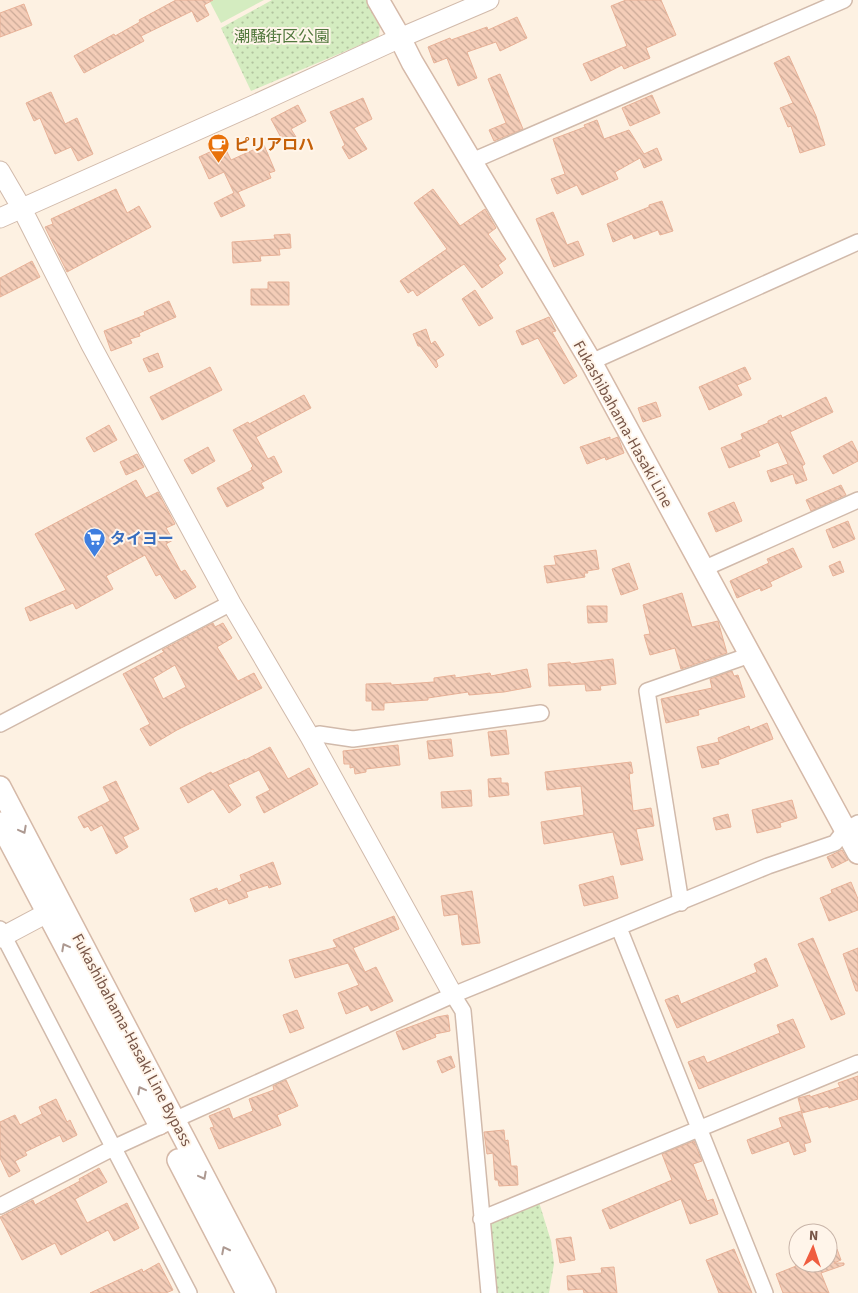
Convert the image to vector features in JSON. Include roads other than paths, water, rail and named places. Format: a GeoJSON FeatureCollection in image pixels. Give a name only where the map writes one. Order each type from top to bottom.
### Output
{"type":"FeatureCollection","features":[{"type":"Feature","properties":{"kind":"main road","name":"Fukashibahama-Hasaki Line"},"geometry":{"type":"LineString","coordinates":[[378,0],[412,62],[591,362],[750,655],[851,826],[858,853]]}},
{"type":"Feature","properties":{"kind":"main road","name":"Fukashibahama-Hasaki Line Bypass"},"geometry":{"type":"LineString","coordinates":[[0,787],[167,1123],[247,1293]]}},
{"type":"Feature","properties":{"kind":"main road","name":"Fukashibahama-Hasaki Line Bypass"},"geometry":{"type":"LineString","coordinates":[[0,823],[47,913],[264,1293]]}},
{"type":"Feature","properties":{"kind":"street"},"geometry":{"type":"LineString","coordinates":[[0,218],[400,38],[489,0]]}},
{"type":"Feature","properties":{"kind":"street"},"geometry":{"type":"LineString","coordinates":[[472,161],[844,0]]}},
{"type":"Feature","properties":{"kind":"street"},"geometry":{"type":"LineString","coordinates":[[0,171],[21,207],[91,345],[231,603],[310,737],[463,1011],[489,1293]]}},
{"type":"Feature","properties":{"kind":"street"},"geometry":{"type":"LineString","coordinates":[[591,362],[858,242]]}},
{"type":"Feature","properties":{"kind":"street"},"geometry":{"type":"LineString","coordinates":[[703,569],[858,500]]}},
{"type":"Feature","properties":{"kind":"street"},"geometry":{"type":"LineString","coordinates":[[0,724],[231,603]]}},
{"type":"Feature","properties":{"kind":"street"},"geometry":{"type":"LineString","coordinates":[[681,903],[647,691],[750,655]]}},
{"type":"Feature","properties":{"kind":"street"},"geometry":{"type":"LineString","coordinates":[[310,737],[319,734],[353,739],[541,713]]}},
{"type":"Feature","properties":{"kind":"street"},"geometry":{"type":"LineString","coordinates":[[0,1206],[113,1148],[453,995],[768,866],[835,842],[851,826]]}},
{"type":"Feature","properties":{"kind":"street"},"geometry":{"type":"LineString","coordinates":[[47,913],[1,935],[189,1293]]}},
{"type":"Feature","properties":{"kind":"street"},"geometry":{"type":"LineString","coordinates":[[619,928],[765,1293]]}},
{"type":"Feature","properties":{"kind":"street"},"geometry":{"type":"LineString","coordinates":[[481,1219],[858,1063]]}},
{"type":"Feature","properties":{"kind":"place","name":"ピリアロハ"},"geometry":{"type":"Point","coordinates":[218,164]}},
{"type":"Feature","properties":{"kind":"place","name":"タイヨー"},"geometry":{"type":"Point","coordinates":[94,558]}},
{"type":"Feature","properties":{"kind":"park label","name":"潮騒街区公園"},"geometry":{"type":"Point","coordinates":[282,37]}}]}
